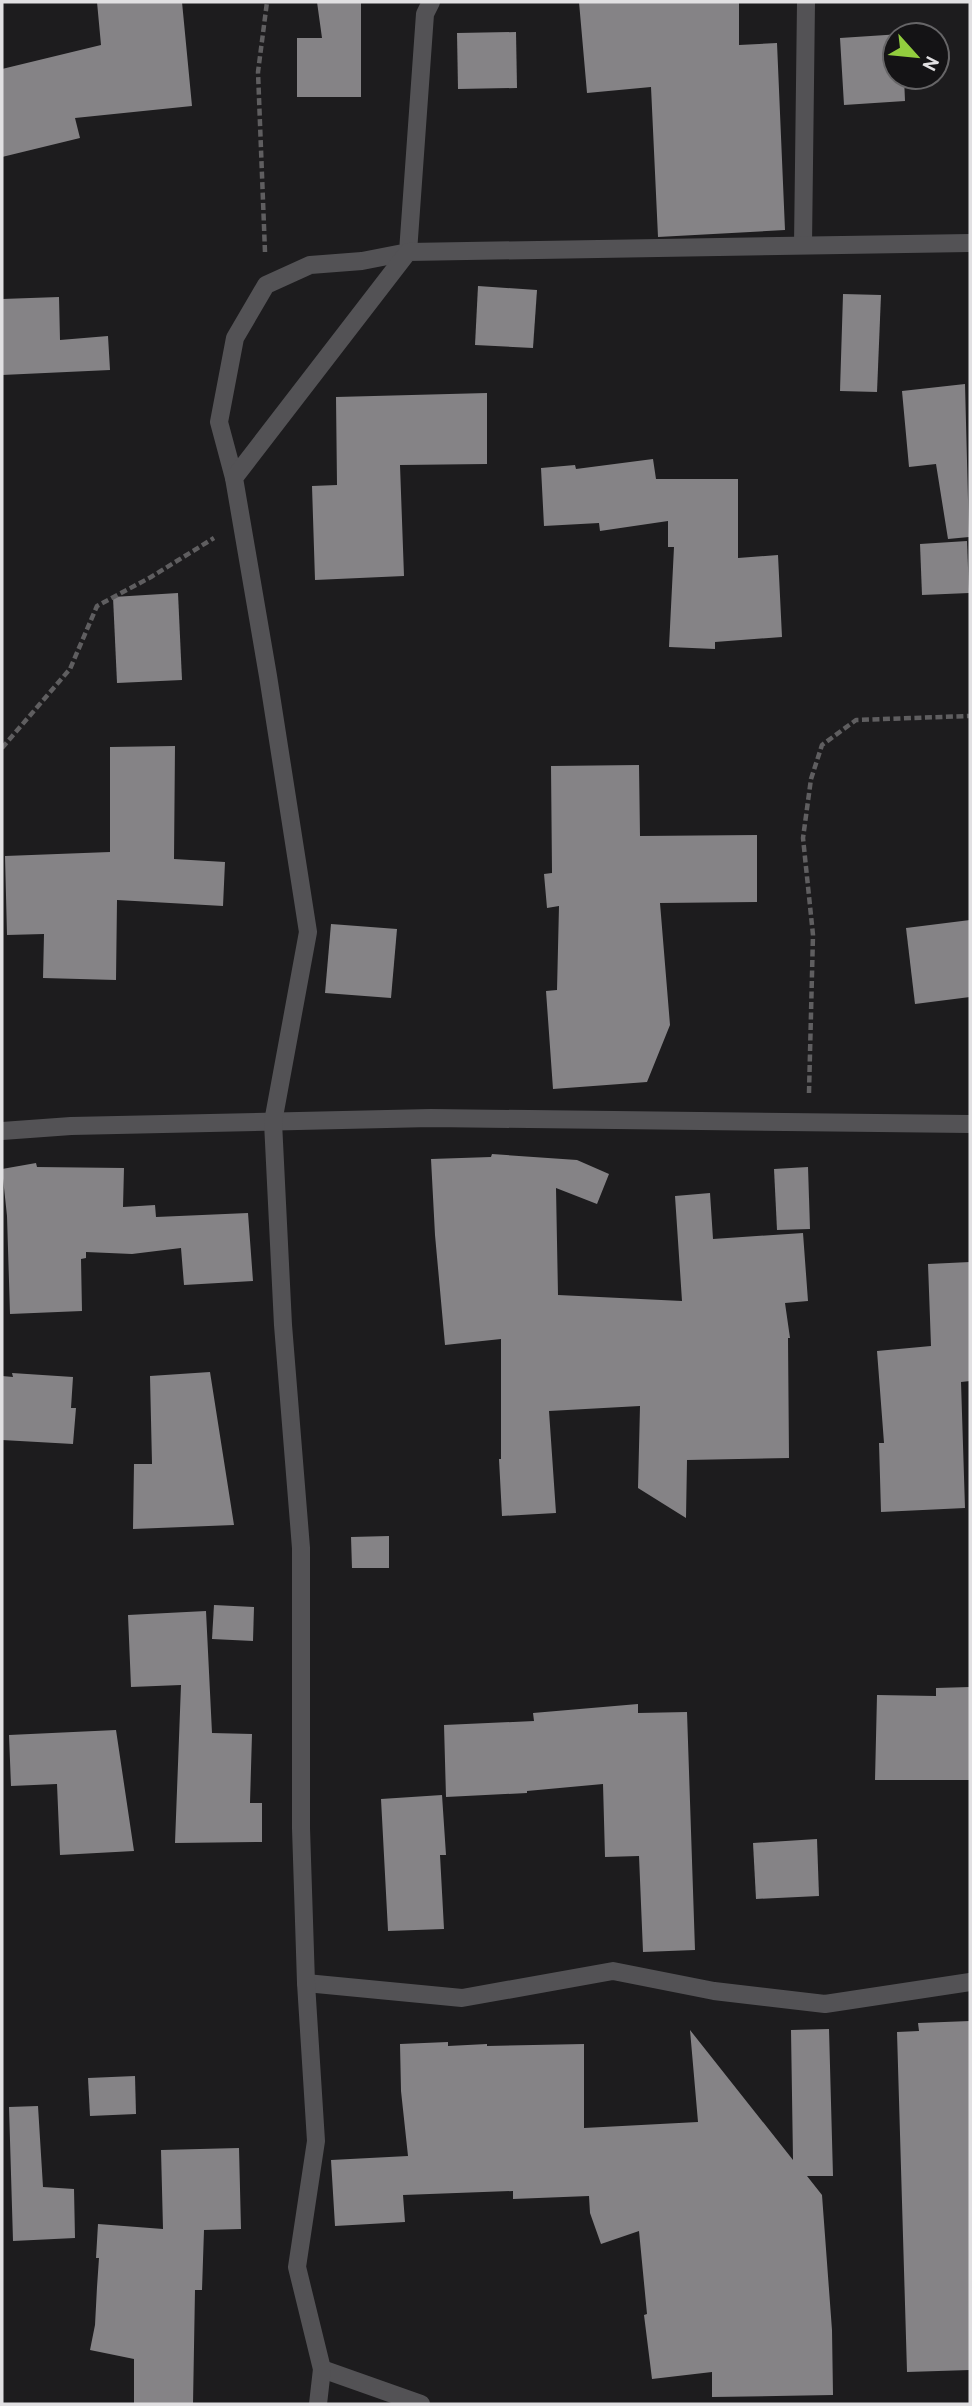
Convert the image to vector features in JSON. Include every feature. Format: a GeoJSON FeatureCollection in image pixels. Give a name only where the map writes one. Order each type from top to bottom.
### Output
{"type":"FeatureCollection","features":[{"type":"Feature","properties":{"kind":"street"},"geometry":{"type":"LineString","coordinates":[[234,478],[408,252],[425,14],[432,2]]}},
{"type":"Feature","properties":{"kind":"street"},"geometry":{"type":"LineString","coordinates":[[803,245],[806,2]]}},
{"type":"Feature","properties":{"kind":"street"},"geometry":{"type":"LineString","coordinates":[[318,2404],[322,2369],[297,2267],[316,2141],[306,1983],[301,1828],[301,1548],[283,1325],[273,1122],[308,932],[234,478],[219,422],[236,338],[266,285],[310,265],[362,261],[408,252],[970,243]]}},
{"type":"Feature","properties":{"kind":"street"},"geometry":{"type":"LineString","coordinates":[[2,1131],[71,1126],[431,1118],[970,1125]]}},
{"type":"Feature","properties":{"kind":"street"},"geometry":{"type":"LineString","coordinates":[[306,1983],[462,1998],[613,1971],[714,1991],[825,2004],[970,1982]]}},
{"type":"Feature","properties":{"kind":"street"},"geometry":{"type":"LineString","coordinates":[[322,2369],[421,2404]]}},
{"type":"Feature","properties":{"kind":"path"},"geometry":{"type":"LineString","coordinates":[[266,285],[258,72],[267,2]]}},
{"type":"Feature","properties":{"kind":"path"},"geometry":{"type":"LineString","coordinates":[[2,748],[70,669],[97,606],[151,578],[241,521]]}},
{"type":"Feature","properties":{"kind":"path"},"geometry":{"type":"LineString","coordinates":[[808,1123],[813,934],[803,838],[811,779],[822,745],[856,720],[970,716]]}},
{"type":"Feature","properties":{"kind":"building"},"geometry":{"type":"Polygon","coordinates":[[[97,2],[182,2],[192,106],[75,118],[80,138],[2,157],[2,69],[101,45],[97,2]]]}},
{"type":"Feature","properties":{"kind":"building"},"geometry":{"type":"Polygon","coordinates":[[[317,2],[361,2],[361,97],[297,97],[297,38],[322,38],[317,2]]]}},
{"type":"Feature","properties":{"kind":"building"},"geometry":{"type":"Polygon","coordinates":[[[579,2],[739,2],[739,45],[777,43],[785,230],[658,237],[651,87],[587,93],[579,2]]]}},
{"type":"Feature","properties":{"kind":"building"},"geometry":{"type":"Polygon","coordinates":[[[516,32],[517,88],[458,89],[457,33],[516,32]]]}},
{"type":"Feature","properties":{"kind":"building"},"geometry":{"type":"Polygon","coordinates":[[[881,35],[881,91],[905,91],[905,101],[844,105],[840,38],[881,35]]]}},
{"type":"Feature","properties":{"kind":"building"},"geometry":{"type":"Polygon","coordinates":[[[478,286],[537,290],[533,348],[475,345],[478,286]]]}},
{"type":"Feature","properties":{"kind":"building"},"geometry":{"type":"Polygon","coordinates":[[[843,294],[881,295],[877,392],[840,391],[843,294]]]}},
{"type":"Feature","properties":{"kind":"building"},"geometry":{"type":"Polygon","coordinates":[[[59,297],[60,340],[108,336],[110,370],[2,375],[2,299],[59,297]]]}},
{"type":"Feature","properties":{"kind":"building"},"geometry":{"type":"Polygon","coordinates":[[[965,384],[969,537],[948,539],[936,464],[909,467],[902,391],[965,384]]]}},
{"type":"Feature","properties":{"kind":"building"},"geometry":{"type":"Polygon","coordinates":[[[487,393],[487,464],[400,465],[404,576],[315,580],[312,486],[337,485],[336,397],[487,393]]]}},
{"type":"Feature","properties":{"kind":"building"},"geometry":{"type":"Polygon","coordinates":[[[653,459],[656,479],[738,479],[738,558],[778,555],[782,637],[715,642],[715,649],[669,647],[674,547],[668,547],[668,521],[600,531],[599,523],[544,526],[541,468],[575,465],[576,469],[653,459]]]}},
{"type":"Feature","properties":{"kind":"building"},"geometry":{"type":"Polygon","coordinates":[[[967,541],[969,593],[922,595],[920,544],[967,541]]]}},
{"type":"Feature","properties":{"kind":"building"},"geometry":{"type":"Polygon","coordinates":[[[178,593],[182,680],[117,683],[113,597],[178,593]]]}},
{"type":"Feature","properties":{"kind":"building"},"geometry":{"type":"Polygon","coordinates":[[[175,746],[174,859],[225,862],[223,906],[117,900],[116,980],[43,978],[44,934],[7,935],[5,856],[110,852],[110,747],[175,746]]]}},
{"type":"Feature","properties":{"kind":"building"},"geometry":{"type":"Polygon","coordinates":[[[639,765],[640,836],[757,835],[757,902],[660,903],[670,1025],[647,1082],[553,1089],[546,991],[557,990],[559,906],[547,908],[544,874],[552,873],[551,766],[639,765]]]}},
{"type":"Feature","properties":{"kind":"building"},"geometry":{"type":"Polygon","coordinates":[[[970,920],[970,997],[915,1004],[906,928],[970,920]]]}},
{"type":"Feature","properties":{"kind":"building"},"geometry":{"type":"Polygon","coordinates":[[[331,924],[397,929],[391,998],[325,993],[331,924]]]}},
{"type":"Feature","properties":{"kind":"building"},"geometry":{"type":"Polygon","coordinates":[[[492,1154],[577,1160],[609,1174],[597,1204],[556,1188],[558,1295],[682,1301],[675,1196],[710,1193],[713,1239],[803,1233],[808,1301],[785,1303],[790,1338],[789,1458],[687,1460],[686,1518],[638,1488],[640,1406],[549,1411],[556,1513],[502,1516],[499,1459],[501,1339],[445,1345],[431,1159],[491,1157],[492,1154]]]}},
{"type":"Feature","properties":{"kind":"building"},"geometry":{"type":"Polygon","coordinates":[[[36,1163],[37,1167],[124,1168],[123,1207],[155,1205],[156,1217],[248,1213],[253,1281],[184,1285],[181,1248],[132,1254],[86,1252],[86,1258],[81,1259],[82,1311],[10,1314],[7,1216],[2,1169],[36,1163]]]}},
{"type":"Feature","properties":{"kind":"building"},"geometry":{"type":"Polygon","coordinates":[[[808,1167],[810,1229],[777,1230],[774,1169],[808,1167]]]}},
{"type":"Feature","properties":{"kind":"building"},"geometry":{"type":"Polygon","coordinates":[[[970,1262],[970,1381],[961,1382],[965,1508],[881,1512],[879,1443],[884,1443],[877,1351],[931,1346],[928,1264],[970,1262]]]}},
{"type":"Feature","properties":{"kind":"building"},"geometry":{"type":"Polygon","coordinates":[[[210,1372],[234,1525],[133,1529],[134,1464],[152,1464],[150,1376],[210,1372]]]}},
{"type":"Feature","properties":{"kind":"building"},"geometry":{"type":"Polygon","coordinates":[[[12,1373],[73,1377],[71,1408],[76,1408],[73,1444],[2,1440],[2,1376],[13,1377],[12,1373]]]}},
{"type":"Feature","properties":{"kind":"building"},"geometry":{"type":"Polygon","coordinates":[[[389,1536],[389,1568],[352,1568],[351,1537],[389,1536]]]}},
{"type":"Feature","properties":{"kind":"building"},"geometry":{"type":"Polygon","coordinates":[[[214,1605],[254,1607],[253,1641],[212,1639],[214,1605]]]}},
{"type":"Feature","properties":{"kind":"building"},"geometry":{"type":"Polygon","coordinates":[[[206,1611],[212,1733],[252,1734],[250,1803],[262,1803],[262,1842],[175,1843],[181,1685],[131,1687],[128,1615],[206,1611]]]}},
{"type":"Feature","properties":{"kind":"building"},"geometry":{"type":"Polygon","coordinates":[[[970,1687],[970,1780],[875,1780],[877,1695],[936,1696],[936,1688],[970,1687]]]}},
{"type":"Feature","properties":{"kind":"building"},"geometry":{"type":"Polygon","coordinates":[[[638,1704],[638,1713],[687,1712],[695,1950],[643,1952],[639,1856],[605,1857],[603,1784],[527,1793],[446,1797],[444,1725],[534,1721],[533,1713],[638,1704]]]}},
{"type":"Feature","properties":{"kind":"building"},"geometry":{"type":"Polygon","coordinates":[[[116,1730],[134,1851],[60,1855],[57,1784],[11,1786],[9,1735],[116,1730]]]}},
{"type":"Feature","properties":{"kind":"building"},"geometry":{"type":"Polygon","coordinates":[[[442,1795],[446,1855],[440,1855],[444,1929],[388,1931],[381,1799],[442,1795]]]}},
{"type":"Feature","properties":{"kind":"building"},"geometry":{"type":"Polygon","coordinates":[[[817,1839],[819,1896],[756,1899],[753,1843],[817,1839]]]}},
{"type":"Feature","properties":{"kind":"building"},"geometry":{"type":"Polygon","coordinates":[[[970,2021],[970,2370],[907,2372],[897,2032],[919,2031],[918,2023],[970,2021]]]}},
{"type":"Feature","properties":{"kind":"building"},"geometry":{"type":"Polygon","coordinates":[[[829,2029],[833,2176],[807,2176],[822,2195],[832,2330],[833,2395],[712,2397],[712,2372],[652,2379],[644,2315],[647,2314],[639,2231],[601,2244],[590,2213],[589,2196],[513,2199],[513,2191],[403,2195],[405,2222],[335,2226],[331,2160],[408,2156],[401,2091],[400,2044],[584,2044],[584,2128],[698,2122],[690,2030],[793,2160],[791,2030],[829,2029]]]}},
{"type":"Feature","properties":{"kind":"building"},"geometry":{"type":"Polygon","coordinates":[[[135,2076],[136,2114],[90,2116],[88,2078],[135,2076]]]}},
{"type":"Feature","properties":{"kind":"building"},"geometry":{"type":"Polygon","coordinates":[[[38,2106],[43,2187],[74,2189],[75,2238],[13,2241],[9,2107],[38,2106]]]}},
{"type":"Feature","properties":{"kind":"building"},"geometry":{"type":"Polygon","coordinates":[[[239,2148],[241,2229],[204,2230],[202,2290],[195,2290],[193,2404],[134,2404],[134,2359],[90,2350],[95,2325],[98,2224],[163,2229],[161,2150],[239,2148]]]}}]}
